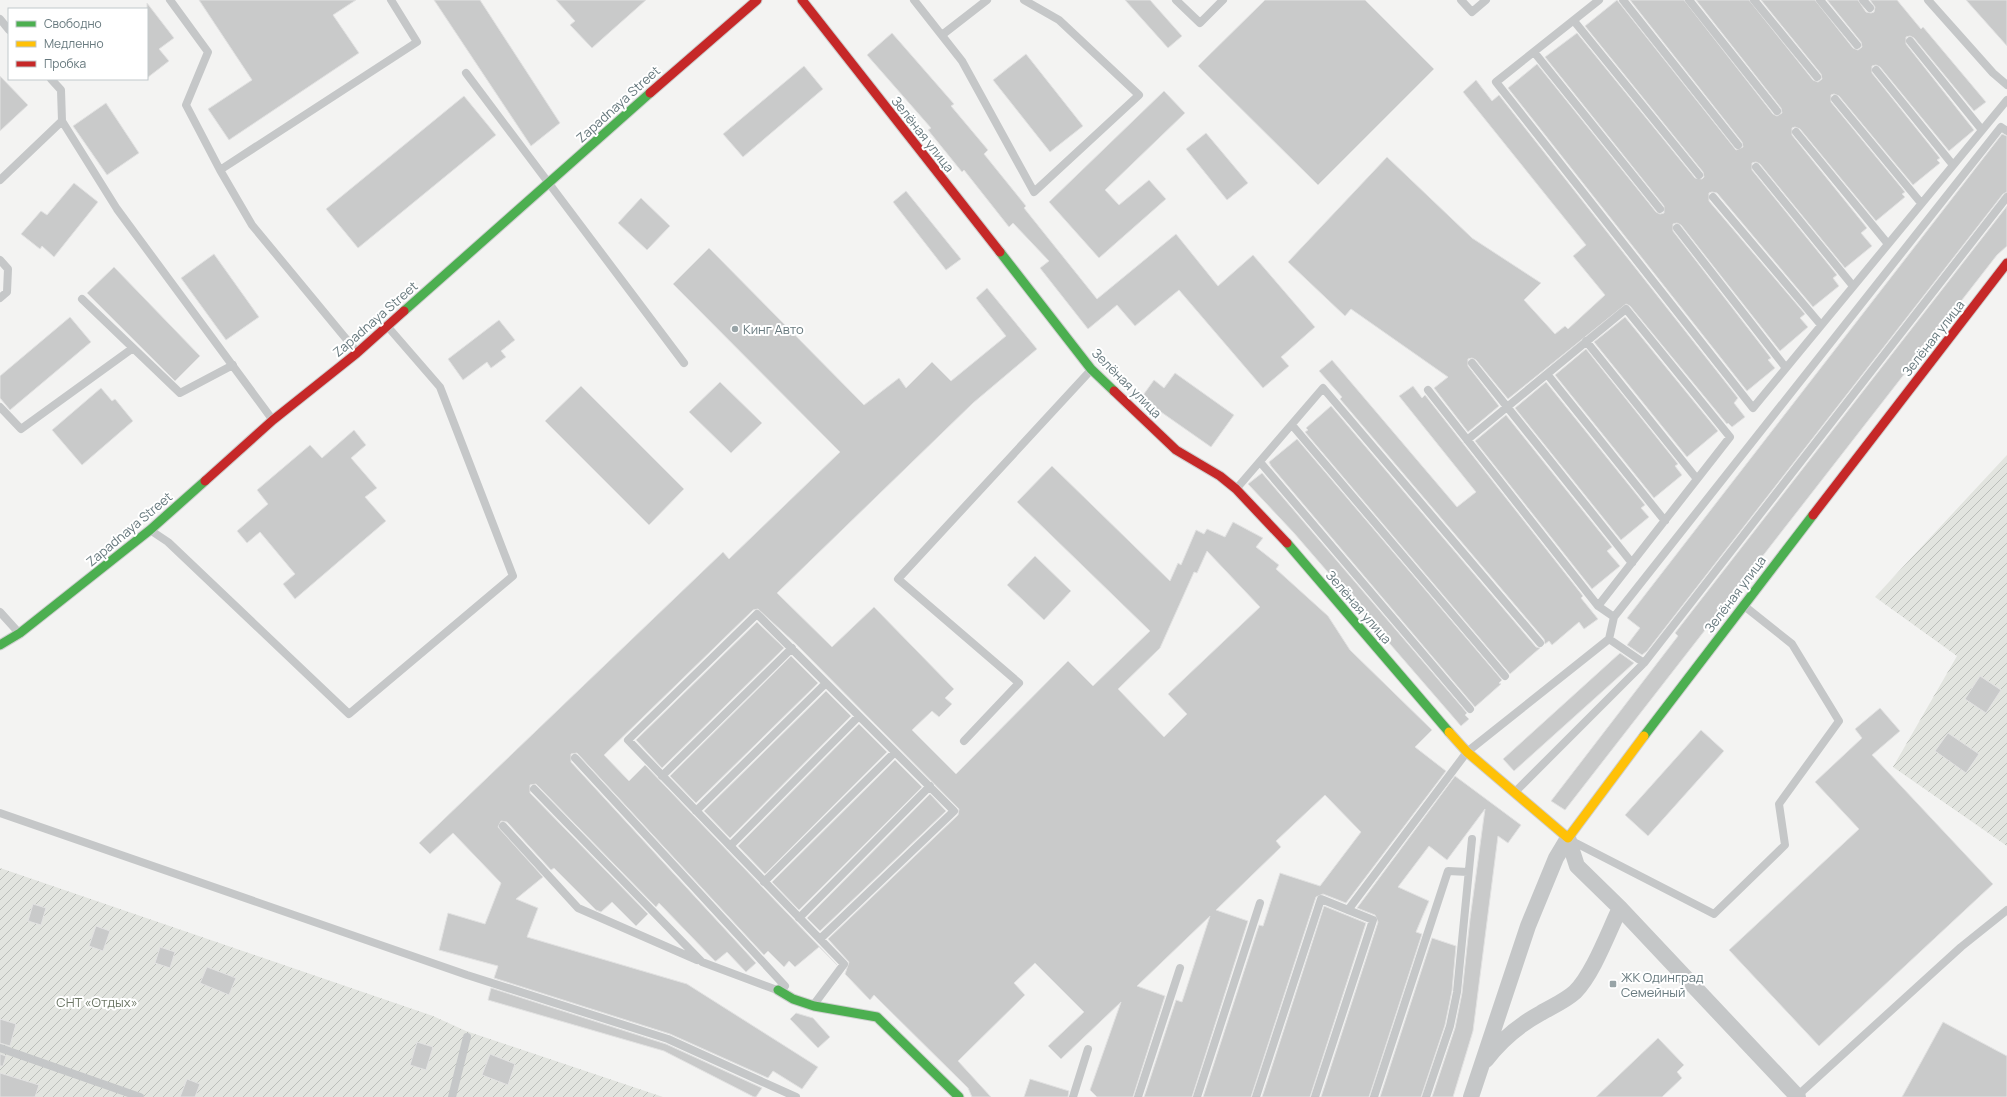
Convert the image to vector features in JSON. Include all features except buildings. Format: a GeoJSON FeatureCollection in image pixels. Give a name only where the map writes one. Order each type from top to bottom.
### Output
{"type":"FeatureCollection","features":[{"type":"Feature","properties":{"kind":"street","name":"Zapadnaya Street"},"geometry":{"type":"LineString","coordinates":[[0,645],[20,633],[150,530],[273,420],[357,353],[757,0]]}},
{"type":"Feature","properties":{"kind":"street","name":"Зелёная улица"},"geometry":{"type":"LineString","coordinates":[[802,0],[1091,369],[1176,450],[1220,476],[1236,489],[1285,541],[1467,752],[1568,838],[1743,605],[2007,263]]}},
{"type":"Feature","properties":{"kind":"street"},"geometry":{"type":"LineString","coordinates":[[1568,838],[1577,866],[1620,908],[1797,1097]]}},
{"type":"Feature","properties":{"kind":"street"},"geometry":{"type":"LineString","coordinates":[[1470,1097],[1528,926],[1556,858],[1568,838]]}},
{"type":"Feature","properties":{"kind":"street"},"geometry":{"type":"LineString","coordinates":[[1478,1071],[1496,1048],[1516,1028],[1561,1003],[1575,991],[1587,976],[1620,908]]}},
{"type":"Feature","properties":{"kind":"street"},"geometry":{"type":"LineString","coordinates":[[778,990],[814,1006],[877,1017],[959,1097]]}},
{"type":"Feature","properties":{"kind":"lane"},"geometry":{"type":"LineString","coordinates":[[170,0],[208,52],[186,105],[220,170],[252,225],[357,353]]}},
{"type":"Feature","properties":{"kind":"lane"},"geometry":{"type":"LineString","coordinates":[[220,170],[418,42],[391,0]]}},
{"type":"Feature","properties":{"kind":"lane"},"geometry":{"type":"LineString","coordinates":[[914,0],[962,61],[1034,192],[1139,95],[1059,20],[1024,0]]}},
{"type":"Feature","properties":{"kind":"lane"},"geometry":{"type":"LineString","coordinates":[[942,35],[987,0]]}},
{"type":"Feature","properties":{"kind":"lane"},"geometry":{"type":"LineString","coordinates":[[1176,0],[1200,23],[1223,0]]}},
{"type":"Feature","properties":{"kind":"lane"},"geometry":{"type":"LineString","coordinates":[[1461,0],[1472,12],[1486,0]]}},
{"type":"Feature","properties":{"kind":"lane"},"geometry":{"type":"LineString","coordinates":[[1600,0],[1496,82],[1753,408],[2007,100]]}},
{"type":"Feature","properties":{"kind":"lane"},"geometry":{"type":"LineString","coordinates":[[1623,0],[1738,145]]}},
{"type":"Feature","properties":{"kind":"lane"},"geometry":{"type":"LineString","coordinates":[[1689,0],[1776,111]]}},
{"type":"Feature","properties":{"kind":"lane"},"geometry":{"type":"LineString","coordinates":[[1754,0],[1817,77]]}},
{"type":"Feature","properties":{"kind":"lane"},"geometry":{"type":"LineString","coordinates":[[1820,0],[1857,46]]}},
{"type":"Feature","properties":{"kind":"lane"},"geometry":{"type":"LineString","coordinates":[[1863,0],[1870,8]]}},
{"type":"Feature","properties":{"kind":"lane"},"geometry":{"type":"LineString","coordinates":[[1928,0],[1993,73],[2007,85]]}},
{"type":"Feature","properties":{"kind":"lane"},"geometry":{"type":"LineString","coordinates":[[0,19],[8,29]]}},
{"type":"Feature","properties":{"kind":"lane"},"geometry":{"type":"LineString","coordinates":[[1574,21],[1699,176]]}},
{"type":"Feature","properties":{"kind":"lane"},"geometry":{"type":"LineString","coordinates":[[1910,41],[1982,130]]}},
{"type":"Feature","properties":{"kind":"lane"},"geometry":{"type":"LineString","coordinates":[[1534,52],[1660,208]]}},
{"type":"Feature","properties":{"kind":"lane"},"geometry":{"type":"LineString","coordinates":[[1876,70],[1953,165]]}},
{"type":"Feature","properties":{"kind":"lane"},"geometry":{"type":"LineString","coordinates":[[466,73],[684,363]]}},
{"type":"Feature","properties":{"kind":"lane"},"geometry":{"type":"LineString","coordinates":[[53,80],[61,90],[62,121],[117,209],[273,420]]}},
{"type":"Feature","properties":{"kind":"lane"},"geometry":{"type":"LineString","coordinates":[[1835,99],[1921,204]]}},
{"type":"Feature","properties":{"kind":"lane"},"geometry":{"type":"LineString","coordinates":[[0,180],[62,121]]}},
{"type":"Feature","properties":{"kind":"lane"},"geometry":{"type":"LineString","coordinates":[[1348,910],[1467,752],[1609,639],[1614,617],[2001,127],[2007,131]]}},
{"type":"Feature","properties":{"kind":"lane"},"geometry":{"type":"LineString","coordinates":[[1796,132],[1888,244]]}},
{"type":"Feature","properties":{"kind":"lane"},"geometry":{"type":"LineString","coordinates":[[1756,167],[1853,286]]}},
{"type":"Feature","properties":{"kind":"lane"},"geometry":{"type":"LineString","coordinates":[[1713,197],[1821,325]]}},
{"type":"Feature","properties":{"kind":"lane"},"geometry":{"type":"LineString","coordinates":[[1515,792],[1644,664],[2007,197]]}},
{"type":"Feature","properties":{"kind":"lane"},"geometry":{"type":"LineString","coordinates":[[1677,228],[1786,368]]}},
{"type":"Feature","properties":{"kind":"lane"},"geometry":{"type":"LineString","coordinates":[[0,260],[8,269],[6,292],[0,298]]}},
{"type":"Feature","properties":{"kind":"lane"},"geometry":{"type":"LineString","coordinates":[[82,299],[180,393],[233,365]]}},
{"type":"Feature","properties":{"kind":"lane"},"geometry":{"type":"LineString","coordinates":[[1468,440],[1626,309],[1725,431],[1730,438],[1598,606]]}},
{"type":"Feature","properties":{"kind":"lane"},"geometry":{"type":"LineString","coordinates":[[150,530],[168,542],[350,714],[513,576],[440,387],[387,326]]}},
{"type":"Feature","properties":{"kind":"lane"},"geometry":{"type":"LineString","coordinates":[[1586,341],[1697,479]]}},
{"type":"Feature","properties":{"kind":"lane"},"geometry":{"type":"LineString","coordinates":[[0,407],[21,429],[133,348]]}},
{"type":"Feature","properties":{"kind":"lane"},"geometry":{"type":"LineString","coordinates":[[1472,363],[1632,562]]}},
{"type":"Feature","properties":{"kind":"lane"},"geometry":{"type":"LineString","coordinates":[[964,741],[1019,683],[898,579],[1091,369]]}},
{"type":"Feature","properties":{"kind":"lane"},"geometry":{"type":"LineString","coordinates":[[1547,374],[1665,520]]}},
{"type":"Feature","properties":{"kind":"lane"},"geometry":{"type":"LineString","coordinates":[[1236,489],[1323,388],[1540,643]]}},
{"type":"Feature","properties":{"kind":"lane"},"geometry":{"type":"LineString","coordinates":[[1428,390],[1598,606],[1614,617]]}},
{"type":"Feature","properties":{"kind":"lane"},"geometry":{"type":"LineString","coordinates":[[1292,425],[1505,676]]}},
{"type":"Feature","properties":{"kind":"lane"},"geometry":{"type":"LineString","coordinates":[[1260,462],[1470,709]]}},
{"type":"Feature","properties":{"kind":"lane"},"geometry":{"type":"LineString","coordinates":[[1568,838],[1714,914],[1784,845],[1779,804],[1839,721],[1792,644],[1743,605]]}},
{"type":"Feature","properties":{"kind":"lane"},"geometry":{"type":"LineString","coordinates":[[0,612],[20,633]]}},
{"type":"Feature","properties":{"kind":"lane"},"geometry":{"type":"LineString","coordinates":[[814,1006],[844,964],[628,740],[757,614],[954,811],[820,939]]}},
{"type":"Feature","properties":{"kind":"lane"},"geometry":{"type":"LineString","coordinates":[[1609,639],[1644,664]]}},
{"type":"Feature","properties":{"kind":"lane"},"geometry":{"type":"LineString","coordinates":[[662,776],[792,648]]}},
{"type":"Feature","properties":{"kind":"lane"},"geometry":{"type":"LineString","coordinates":[[696,811],[826,683]]}},
{"type":"Feature","properties":{"kind":"lane"},"geometry":{"type":"LineString","coordinates":[[730,846],[859,716]]}},
{"type":"Feature","properties":{"kind":"lane"},"geometry":{"type":"LineString","coordinates":[[764,882],[895,752]]}},
{"type":"Feature","properties":{"kind":"lane"},"geometry":{"type":"LineString","coordinates":[[575,758],[798,1000]]}},
{"type":"Feature","properties":{"kind":"lane"},"geometry":{"type":"LineString","coordinates":[[799,918],[930,786]]}},
{"type":"Feature","properties":{"kind":"lane"},"geometry":{"type":"LineString","coordinates":[[534,789],[702,962]]}},
{"type":"Feature","properties":{"kind":"lane"},"geometry":{"type":"LineString","coordinates":[[0,813],[467,975],[668,1039],[796,1097]]}},
{"type":"Feature","properties":{"kind":"lane"},"geometry":{"type":"LineString","coordinates":[[503,826],[578,908],[702,962],[778,990]]}},
{"type":"Feature","properties":{"kind":"lane"},"geometry":{"type":"LineString","coordinates":[[1426,1097],[1450,1026],[1457,992],[1472,839]]}},
{"type":"Feature","properties":{"kind":"lane"},"geometry":{"type":"LineString","coordinates":[[1374,1097],[1448,871],[1468,872]]}},
{"type":"Feature","properties":{"kind":"lane"},"geometry":{"type":"LineString","coordinates":[[1256,1097],[1320,899],[1373,920],[1315,1097]]}},
{"type":"Feature","properties":{"kind":"lane"},"geometry":{"type":"LineString","coordinates":[[1197,1097],[1260,903]]}},
{"type":"Feature","properties":{"kind":"lane"},"geometry":{"type":"LineString","coordinates":[[1797,1097],[1961,947],[2007,910]]}},
{"type":"Feature","properties":{"kind":"lane"},"geometry":{"type":"LineString","coordinates":[[1138,1097],[1180,968]]}},
{"type":"Feature","properties":{"kind":"lane"},"geometry":{"type":"LineString","coordinates":[[452,1097],[466,1037]]}},
{"type":"Feature","properties":{"kind":"lane"},"geometry":{"type":"LineString","coordinates":[[0,1048],[140,1097]]}},
{"type":"Feature","properties":{"kind":"lane"},"geometry":{"type":"LineString","coordinates":[[1073,1097],[1088,1049]]}},
{"type":"Feature","properties":{"kind":"green space"},"geometry":{"type":"Polygon","coordinates":[[[2007,455],[2007,846],[1893,767],[1957,656],[1875,597],[2007,455]]]}},
{"type":"Feature","properties":{"kind":"green space","name":"СНТ «Отдых»"},"geometry":{"type":"Polygon","coordinates":[[[0,868],[433,1016],[466,1031],[663,1097],[0,1097],[0,868]]]}},
{"type":"Feature","properties":{"kind":"traffic: fast"},"geometry":{"type":"LineString","coordinates":[[404,311],[650,93]]}},
{"type":"Feature","properties":{"kind":"traffic: fast"},"geometry":{"type":"LineString","coordinates":[[1000,252],[1091,369],[1114,391]]}},
{"type":"Feature","properties":{"kind":"traffic: fast"},"geometry":{"type":"LineString","coordinates":[[0,645],[20,633],[150,530],[205,481]]}},
{"type":"Feature","properties":{"kind":"traffic: fast"},"geometry":{"type":"LineString","coordinates":[[1644,736],[1813,515]]}},
{"type":"Feature","properties":{"kind":"traffic: fast"},"geometry":{"type":"LineString","coordinates":[[1287,543],[1449,732]]}},
{"type":"Feature","properties":{"kind":"traffic: fast"},"geometry":{"type":"LineString","coordinates":[[778,990],[793,999],[814,1006],[877,1017],[959,1097]]}},
{"type":"Feature","properties":{"kind":"traffic: slow"},"geometry":{"type":"LineString","coordinates":[[1449,732],[1467,752],[1568,838],[1644,736]]}},
{"type":"Feature","properties":{"kind":"traffic: jam"},"geometry":{"type":"LineString","coordinates":[[650,93],[757,0]]}},
{"type":"Feature","properties":{"kind":"traffic: jam"},"geometry":{"type":"LineString","coordinates":[[802,0],[1000,252]]}},
{"type":"Feature","properties":{"kind":"traffic: jam"},"geometry":{"type":"LineString","coordinates":[[1813,515],[2007,263]]}},
{"type":"Feature","properties":{"kind":"traffic: jam"},"geometry":{"type":"LineString","coordinates":[[205,481],[273,420],[357,353],[404,311]]}},
{"type":"Feature","properties":{"kind":"traffic: jam"},"geometry":{"type":"LineString","coordinates":[[1114,391],[1176,450],[1220,476],[1236,489],[1287,543]]}},
{"type":"Feature","properties":{"kind":"place","name":"Кинг Авто"},"geometry":{"type":"Point","coordinates":[735,329]}},
{"type":"Feature","properties":{"kind":"place","name":"ЖК Одинград Семейный"},"geometry":{"type":"Point","coordinates":[1613,984]}}]}
